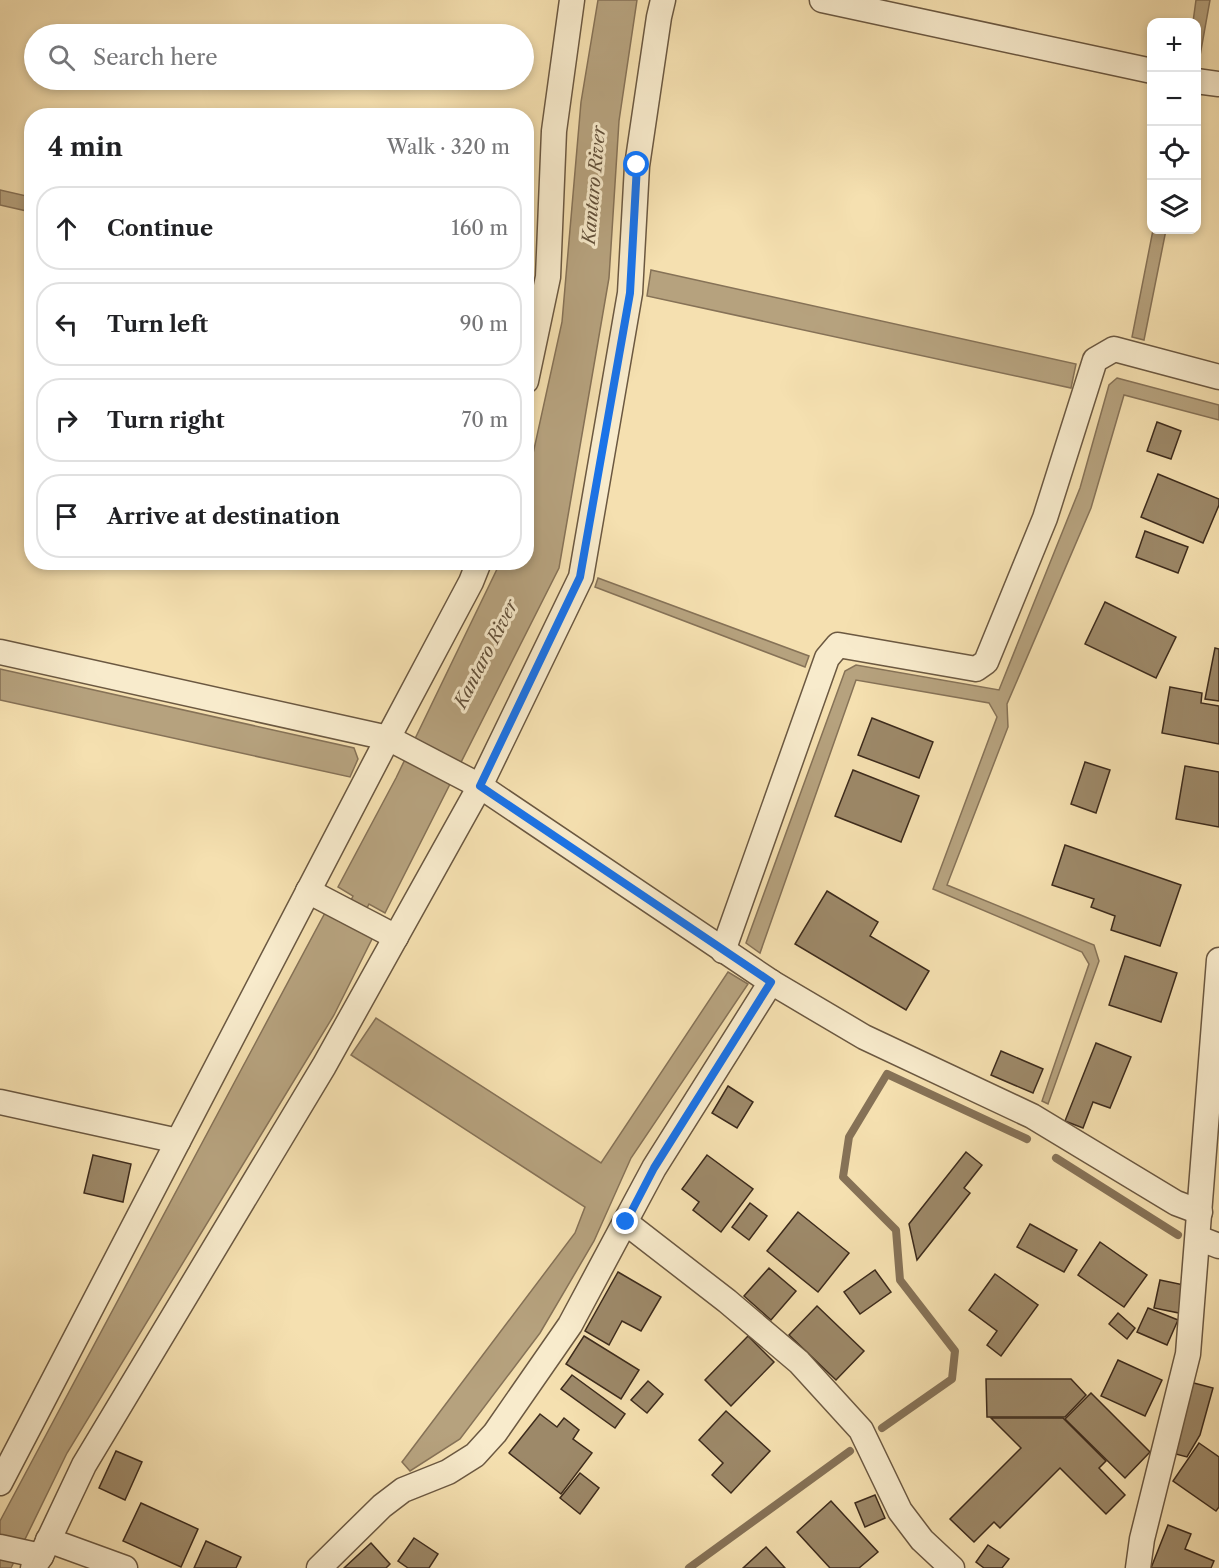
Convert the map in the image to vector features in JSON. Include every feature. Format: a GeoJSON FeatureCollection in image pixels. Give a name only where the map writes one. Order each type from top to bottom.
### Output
{"type":"FeatureCollection","features":[{"type":"Feature","properties":{"kind":"street"},"geometry":{"type":"LineString","coordinates":[[534,343],[548,277],[554,130],[572,0]]}},
{"type":"Feature","properties":{"kind":"street"},"geometry":{"type":"LineString","coordinates":[[38,1554],[84,1465],[324,1066],[480,786],[580,577],[630,293],[637,165],[663,0]]}},
{"type":"Feature","properties":{"kind":"street"},"geometry":{"type":"LineString","coordinates":[[822,0],[1147,70]]}},
{"type":"Feature","properties":{"kind":"street"},"geometry":{"type":"LineString","coordinates":[[1201,82],[1219,84]]}},
{"type":"Feature","properties":{"kind":"street"},"geometry":{"type":"LineString","coordinates":[[723,951],[827,658],[838,645],[976,669],[986,662],[1045,518],[1095,360],[1114,349],[1219,377]]}},
{"type":"Feature","properties":{"kind":"street"},"geometry":{"type":"LineString","coordinates":[[0,1483],[476,570]]}},
{"type":"Feature","properties":{"kind":"street"},"geometry":{"type":"LineString","coordinates":[[0,652],[388,738],[480,786],[723,951],[864,1037],[1032,1116],[1176,1203],[1200,1212]]}},
{"type":"Feature","properties":{"kind":"street"},"geometry":{"type":"LineString","coordinates":[[308,891],[396,937]]}},
{"type":"Feature","properties":{"kind":"street"},"geometry":{"type":"LineString","coordinates":[[1138,1568],[1142,1539],[1188,1354],[1208,1242],[1200,1212],[1219,960]]}},
{"type":"Feature","properties":{"kind":"street"},"geometry":{"type":"LineString","coordinates":[[319,1568],[381,1506],[403,1490],[448,1472],[475,1455],[495,1433],[570,1325],[654,1168],[771,982]]}},
{"type":"Feature","properties":{"kind":"street"},"geometry":{"type":"LineString","coordinates":[[0,1102],[178,1141]]}},
{"type":"Feature","properties":{"kind":"street"},"geometry":{"type":"LineString","coordinates":[[626,1222],[727,1301],[799,1362],[861,1430],[900,1510],[922,1540],[952,1568]]}},
{"type":"Feature","properties":{"kind":"street"},"geometry":{"type":"LineString","coordinates":[[0,1547],[125,1568]]}},
{"type":"Feature","properties":{"kind":"water","name":"Kantaro River"},"geometry":{"type":"Polygon","coordinates":[[[598,0],[637,0],[619,121],[609,278],[559,568],[385,913],[369,904],[357,928],[373,937],[334,1015],[67,1453],[11,1568],[0,1568],[0,1521],[326,911],[342,919],[353,896],[338,887],[396,778],[497,570],[534,570],[534,449],[562,322],[581,102],[598,0]]]}},
{"type":"Feature","properties":{"kind":"water"},"geometry":{"type":"Polygon","coordinates":[[[1196,0],[1210,0],[1201,50],[1201,18],[1194,18],[1196,0]]]}},
{"type":"Feature","properties":{"kind":"water"},"geometry":{"type":"Polygon","coordinates":[[[0,190],[24,195],[24,210],[0,205],[0,190]]]}},
{"type":"Feature","properties":{"kind":"water"},"geometry":{"type":"Polygon","coordinates":[[[1152,234],[1165,234],[1144,340],[1132,337],[1152,234]]]}},
{"type":"Feature","properties":{"kind":"water"},"geometry":{"type":"Polygon","coordinates":[[[651,270],[1076,364],[1071,388],[647,296],[651,270]]]}},
{"type":"Feature","properties":{"kind":"water"},"geometry":{"type":"Polygon","coordinates":[[[1117,378],[1219,405],[1219,420],[1124,395],[1091,508],[1007,704],[1008,727],[947,885],[1094,945],[1099,961],[1048,1104],[1042,1101],[1089,964],[1082,952],[933,889],[997,717],[989,703],[856,680],[760,953],[746,943],[845,671],[856,665],[999,690],[1080,488],[1109,385],[1117,378]]]}},
{"type":"Feature","properties":{"kind":"water"},"geometry":{"type":"Polygon","coordinates":[[[598,578],[809,656],[805,667],[595,587],[598,578]]]}},
{"type":"Feature","properties":{"kind":"water"},"geometry":{"type":"Polygon","coordinates":[[[0,669],[354,748],[358,759],[350,777],[0,700],[0,669]]]}},
{"type":"Feature","properties":{"kind":"water"},"geometry":{"type":"Polygon","coordinates":[[[728,972],[748,984],[631,1158],[594,1241],[540,1333],[460,1439],[410,1471],[402,1462],[575,1233],[585,1207],[351,1055],[376,1018],[601,1163],[728,972]]]}},
{"type":"Feature","properties":{"kind":"building"},"geometry":{"type":"Polygon","coordinates":[[[1157,422],[1181,431],[1171,459],[1147,451],[1157,422]]]}},
{"type":"Feature","properties":{"kind":"building"},"geometry":{"type":"Polygon","coordinates":[[[1158,474],[1219,499],[1219,505],[1203,543],[1141,517],[1158,474]]]}},
{"type":"Feature","properties":{"kind":"building"},"geometry":{"type":"Polygon","coordinates":[[[1145,531],[1188,547],[1178,573],[1136,557],[1145,531]]]}},
{"type":"Feature","properties":{"kind":"building"},"geometry":{"type":"Polygon","coordinates":[[[1105,602],[1176,637],[1156,678],[1085,644],[1105,602]]]}},
{"type":"Feature","properties":{"kind":"building"},"geometry":{"type":"Polygon","coordinates":[[[1215,648],[1219,649],[1219,701],[1205,699],[1215,648]]]}},
{"type":"Feature","properties":{"kind":"building"},"geometry":{"type":"Polygon","coordinates":[[[1170,687],[1202,693],[1201,703],[1219,706],[1219,744],[1162,733],[1170,687]]]}},
{"type":"Feature","properties":{"kind":"building"},"geometry":{"type":"Polygon","coordinates":[[[872,718],[933,742],[919,778],[858,755],[872,718]]]}},
{"type":"Feature","properties":{"kind":"building"},"geometry":{"type":"Polygon","coordinates":[[[1085,762],[1110,770],[1096,813],[1071,804],[1085,762]]]}},
{"type":"Feature","properties":{"kind":"building"},"geometry":{"type":"Polygon","coordinates":[[[1185,766],[1219,772],[1219,827],[1176,819],[1185,766]]]}},
{"type":"Feature","properties":{"kind":"building"},"geometry":{"type":"Polygon","coordinates":[[[853,770],[919,796],[901,842],[835,816],[853,770]]]}},
{"type":"Feature","properties":{"kind":"building"},"geometry":{"type":"Polygon","coordinates":[[[1065,845],[1181,885],[1160,946],[1111,930],[1115,916],[1091,907],[1094,899],[1052,885],[1065,845]]]}},
{"type":"Feature","properties":{"kind":"building"},"geometry":{"type":"Polygon","coordinates":[[[827,891],[878,922],[870,936],[929,971],[906,1010],[795,944],[827,891]]]}},
{"type":"Feature","properties":{"kind":"building"},"geometry":{"type":"Polygon","coordinates":[[[1125,956],[1177,973],[1161,1022],[1109,1005],[1125,956]]]}},
{"type":"Feature","properties":{"kind":"building"},"geometry":{"type":"Polygon","coordinates":[[[1096,1043],[1131,1057],[1110,1108],[1093,1102],[1083,1128],[1065,1121],[1096,1043]]]}},
{"type":"Feature","properties":{"kind":"building"},"geometry":{"type":"Polygon","coordinates":[[[1001,1051],[1043,1069],[1033,1093],[991,1075],[1001,1051]]]}},
{"type":"Feature","properties":{"kind":"building"},"geometry":{"type":"Polygon","coordinates":[[[728,1086],[753,1102],[737,1128],[712,1113],[728,1086]]]}},
{"type":"Feature","properties":{"kind":"building"},"geometry":{"type":"Polygon","coordinates":[[[966,1152],[982,1165],[964,1188],[970,1193],[917,1260],[909,1224],[966,1152]]]}},
{"type":"Feature","properties":{"kind":"building"},"geometry":{"type":"Polygon","coordinates":[[[93,1155],[131,1164],[123,1202],[84,1193],[93,1155]]]}},
{"type":"Feature","properties":{"kind":"building"},"geometry":{"type":"Polygon","coordinates":[[[707,1155],[753,1189],[721,1232],[693,1210],[699,1202],[682,1189],[707,1155]]]}},
{"type":"Feature","properties":{"kind":"building"},"geometry":{"type":"Polygon","coordinates":[[[750,1203],[767,1216],[749,1240],[732,1227],[750,1203]]]}},
{"type":"Feature","properties":{"kind":"building"},"geometry":{"type":"Polygon","coordinates":[[[798,1212],[849,1253],[818,1292],[767,1251],[798,1212]]]}},
{"type":"Feature","properties":{"kind":"building"},"geometry":{"type":"Polygon","coordinates":[[[1030,1224],[1077,1250],[1064,1272],[1017,1247],[1030,1224]]]}},
{"type":"Feature","properties":{"kind":"building"},"geometry":{"type":"Polygon","coordinates":[[[1100,1242],[1147,1275],[1124,1307],[1078,1275],[1100,1242]]]}},
{"type":"Feature","properties":{"kind":"building"},"geometry":{"type":"Polygon","coordinates":[[[769,1268],[796,1291],[771,1320],[744,1296],[769,1268]]]}},
{"type":"Feature","properties":{"kind":"building"},"geometry":{"type":"Polygon","coordinates":[[[875,1270],[891,1292],[860,1314],[844,1292],[875,1270]]]}},
{"type":"Feature","properties":{"kind":"building"},"geometry":{"type":"Polygon","coordinates":[[[618,1272],[661,1297],[641,1331],[622,1321],[609,1345],[585,1331],[618,1272]]]}},
{"type":"Feature","properties":{"kind":"building"},"geometry":{"type":"Polygon","coordinates":[[[995,1274],[1038,1305],[1001,1356],[987,1345],[997,1331],[969,1310],[995,1274]]]}},
{"type":"Feature","properties":{"kind":"building"},"geometry":{"type":"Polygon","coordinates":[[[1160,1280],[1184,1285],[1179,1313],[1154,1308],[1160,1280]]]}},
{"type":"Feature","properties":{"kind":"building"},"geometry":{"type":"Polygon","coordinates":[[[817,1306],[864,1351],[836,1380],[789,1335],[817,1306]]]}},
{"type":"Feature","properties":{"kind":"building"},"geometry":{"type":"Polygon","coordinates":[[[1148,1308],[1178,1320],[1167,1345],[1137,1332],[1148,1308]]]}},
{"type":"Feature","properties":{"kind":"building"},"geometry":{"type":"Polygon","coordinates":[[[1118,1313],[1135,1328],[1127,1339],[1109,1324],[1118,1313]]]}},
{"type":"Feature","properties":{"kind":"building"},"geometry":{"type":"Polygon","coordinates":[[[584,1336],[639,1370],[621,1399],[566,1364],[584,1336]]]}},
{"type":"Feature","properties":{"kind":"building"},"geometry":{"type":"Polygon","coordinates":[[[748,1336],[774,1362],[731,1406],[705,1380],[748,1336]]]}},
{"type":"Feature","properties":{"kind":"building"},"geometry":{"type":"Polygon","coordinates":[[[1118,1360],[1162,1380],[1145,1416],[1101,1396],[1118,1360]]]}},
{"type":"Feature","properties":{"kind":"building"},"geometry":{"type":"Polygon","coordinates":[[[572,1375],[625,1414],[615,1428],[561,1389],[572,1375]]]}},
{"type":"Feature","properties":{"kind":"building"},"geometry":{"type":"Polygon","coordinates":[[[986,1379],[1071,1379],[1086,1395],[1065,1417],[987,1417],[986,1379]]]}},
{"type":"Feature","properties":{"kind":"building"},"geometry":{"type":"Polygon","coordinates":[[[648,1381],[663,1394],[647,1413],[631,1400],[648,1381]]]}},
{"type":"Feature","properties":{"kind":"building"},"geometry":{"type":"Polygon","coordinates":[[[1190,1382],[1213,1388],[1200,1435],[1187,1457],[1172,1453],[1190,1382]]]}},
{"type":"Feature","properties":{"kind":"building"},"geometry":{"type":"Polygon","coordinates":[[[1091,1393],[1150,1452],[1125,1478],[1065,1419],[1091,1393]]]}},
{"type":"Feature","properties":{"kind":"building"},"geometry":{"type":"Polygon","coordinates":[[[726,1411],[770,1451],[731,1493],[712,1475],[723,1463],[699,1440],[726,1411]]]}},
{"type":"Feature","properties":{"kind":"building"},"geometry":{"type":"Polygon","coordinates":[[[540,1414],[557,1427],[564,1418],[579,1430],[573,1439],[592,1453],[561,1494],[509,1453],[540,1414]]]}},
{"type":"Feature","properties":{"kind":"building"},"geometry":{"type":"Polygon","coordinates":[[[991,1418],[1063,1418],[1106,1461],[1099,1468],[1125,1495],[1106,1514],[1060,1468],[1000,1528],[994,1522],[974,1542],[950,1519],[1021,1448],[991,1418]]]}},
{"type":"Feature","properties":{"kind":"building"},"geometry":{"type":"Polygon","coordinates":[[[1199,1443],[1219,1457],[1219,1507],[1216,1511],[1173,1481],[1199,1443]]]}},
{"type":"Feature","properties":{"kind":"building"},"geometry":{"type":"Polygon","coordinates":[[[116,1451],[142,1462],[125,1500],[99,1488],[116,1451]]]}},
{"type":"Feature","properties":{"kind":"building"},"geometry":{"type":"Polygon","coordinates":[[[580,1473],[599,1488],[580,1514],[560,1498],[580,1473]]]}},
{"type":"Feature","properties":{"kind":"building"},"geometry":{"type":"Polygon","coordinates":[[[875,1495],[885,1518],[865,1527],[855,1503],[875,1495]]]}},
{"type":"Feature","properties":{"kind":"building"},"geometry":{"type":"Polygon","coordinates":[[[831,1501],[878,1552],[859,1568],[830,1568],[797,1532],[831,1501]]]}},
{"type":"Feature","properties":{"kind":"building"},"geometry":{"type":"Polygon","coordinates":[[[141,1503],[198,1529],[181,1567],[123,1541],[141,1503]]]}},
{"type":"Feature","properties":{"kind":"building"},"geometry":{"type":"Polygon","coordinates":[[[1168,1525],[1191,1534],[1185,1549],[1214,1561],[1211,1568],[1151,1568],[1168,1525]]]}},
{"type":"Feature","properties":{"kind":"building"},"geometry":{"type":"Polygon","coordinates":[[[414,1538],[438,1554],[429,1568],[408,1568],[398,1561],[414,1538]]]}},
{"type":"Feature","properties":{"kind":"building"},"geometry":{"type":"Polygon","coordinates":[[[206,1541],[241,1557],[236,1568],[194,1568],[206,1541]]]}},
{"type":"Feature","properties":{"kind":"building"},"geometry":{"type":"Polygon","coordinates":[[[371,1543],[390,1564],[386,1568],[344,1568],[371,1543]]]}},
{"type":"Feature","properties":{"kind":"building"},"geometry":{"type":"Polygon","coordinates":[[[988,1545],[1009,1559],[1002,1568],[984,1568],[976,1562],[988,1545]]]}},
{"type":"Feature","properties":{"kind":"building"},"geometry":{"type":"Polygon","coordinates":[[[766,1547],[785,1568],[743,1568],[766,1547]]]}},
{"type":"Feature","properties":{"kind":"waterway"},"geometry":{"type":"LineString","coordinates":[[882,1428],[952,1379],[955,1351],[900,1280],[896,1230],[843,1177],[849,1137],[887,1074],[1027,1139]]}},
{"type":"Feature","properties":{"kind":"waterway"},"geometry":{"type":"LineString","coordinates":[[1056,1158],[1178,1235]]}},
{"type":"Feature","properties":{"kind":"waterway"},"geometry":{"type":"LineString","coordinates":[[689,1568],[850,1451]]}},
{"type":"Feature","properties":{"kind":"route"},"geometry":{"type":"LineString","coordinates":[[626,1222],[654,1168],[771,982],[480,786],[580,577],[630,293],[637,165]]}}]}
